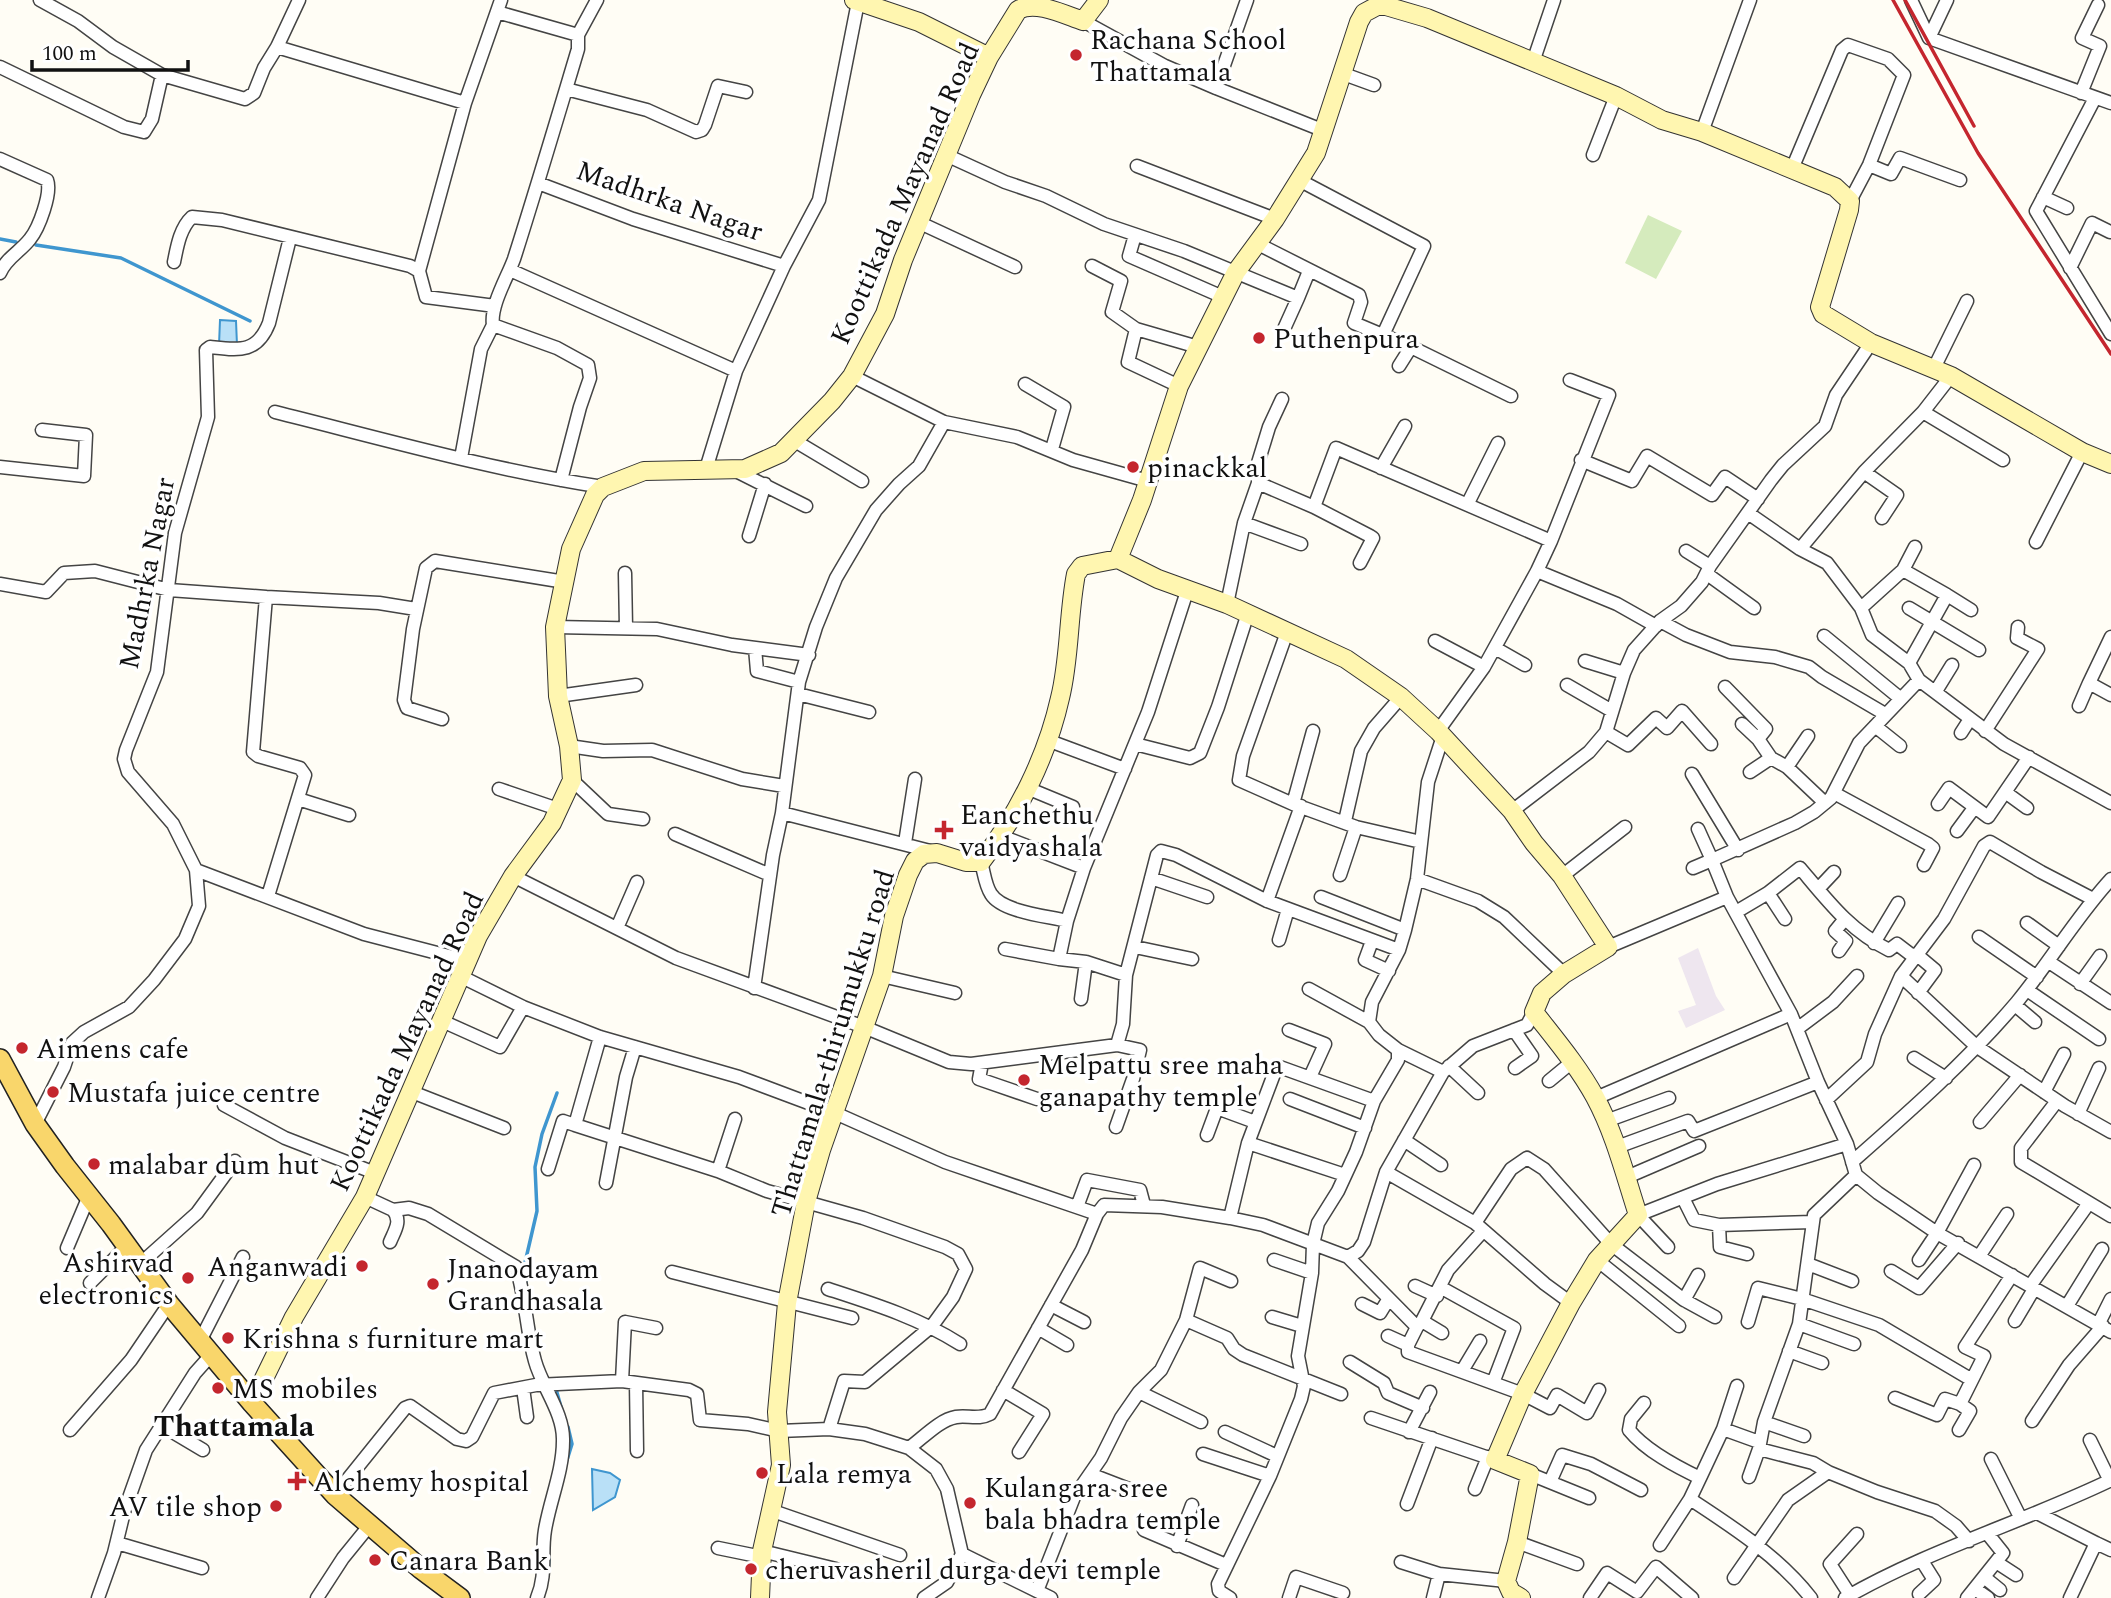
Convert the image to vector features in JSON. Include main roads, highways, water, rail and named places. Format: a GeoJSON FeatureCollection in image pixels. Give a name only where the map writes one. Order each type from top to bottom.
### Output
{"type":"FeatureCollection","features":[{"type":"Feature","properties":{"kind":"main road"},"geometry":{"type":"LineString","coordinates":[[0,1060],[36,1124],[169,1304],[252,1403],[335,1495],[369,1526],[460,1598]]}},
{"type":"Feature","properties":{"kind":"water"},"geometry":{"type":"Polygon","coordinates":[[[220,320],[236,321],[237,345],[219,345],[220,320]]]}},
{"type":"Feature","properties":{"kind":"water"},"geometry":{"type":"Polygon","coordinates":[[[592,1469],[610,1473],[620,1480],[615,1497],[593,1510],[592,1469]]]}},
{"type":"Feature","properties":{"kind":"waterway"},"geometry":{"type":"LineString","coordinates":[[0,239],[16,242]]}},
{"type":"Feature","properties":{"kind":"waterway"},"geometry":{"type":"LineString","coordinates":[[36,245],[121,258],[250,321]]}},
{"type":"Feature","properties":{"kind":"waterway"},"geometry":{"type":"LineString","coordinates":[[526,1282],[524,1267],[537,1211],[535,1167],[542,1134],[557,1093]]}},
{"type":"Feature","properties":{"kind":"waterway"},"geometry":{"type":"LineString","coordinates":[[556,1389],[561,1407]]}},
{"type":"Feature","properties":{"kind":"waterway"},"geometry":{"type":"LineString","coordinates":[[567,1460],[572,1444],[568,1427]]}},
{"type":"Feature","properties":{"kind":"waterway"},"geometry":{"type":"LineString","coordinates":[[548,1573],[549,1557]]}},
{"type":"Feature","properties":{"kind":"railway"},"geometry":{"type":"LineString","coordinates":[[1893,0],[1978,153],[2111,354]]}},
{"type":"Feature","properties":{"kind":"railway"},"geometry":{"type":"LineString","coordinates":[[1905,0],[1974,126]]}},
{"type":"Feature","properties":{"kind":"place","name":"Rachana School Thattamala"},"geometry":{"type":"Point","coordinates":[1076,55]}},
{"type":"Feature","properties":{"kind":"place","name":"Puthenpura"},"geometry":{"type":"Point","coordinates":[1259,338]}},
{"type":"Feature","properties":{"kind":"place","name":"pinackkal"},"geometry":{"type":"Point","coordinates":[1133,467]}},
{"type":"Feature","properties":{"kind":"place","name":"Eanchethu vaidyashala"},"geometry":{"type":"Point","coordinates":[944,830]}},
{"type":"Feature","properties":{"kind":"place","name":"Aimens cafe"},"geometry":{"type":"Point","coordinates":[22,1048]}},
{"type":"Feature","properties":{"kind":"place","name":"Melpattu sree maha ganapathy temple"},"geometry":{"type":"Point","coordinates":[1024,1080]}},
{"type":"Feature","properties":{"kind":"place","name":"Mustafa juice centre"},"geometry":{"type":"Point","coordinates":[53,1092]}},
{"type":"Feature","properties":{"kind":"place","name":"malabar dum hut"},"geometry":{"type":"Point","coordinates":[94,1164]}},
{"type":"Feature","properties":{"kind":"place","name":"Anganwadi"},"geometry":{"type":"Point","coordinates":[362,1266]}},
{"type":"Feature","properties":{"kind":"place","name":"Ashirvad electronics"},"geometry":{"type":"Point","coordinates":[188,1278]}},
{"type":"Feature","properties":{"kind":"place","name":"Jnanodayam Grandhasala"},"geometry":{"type":"Point","coordinates":[433,1284]}},
{"type":"Feature","properties":{"kind":"place","name":"Krishna s furniture mart"},"geometry":{"type":"Point","coordinates":[228,1338]}},
{"type":"Feature","properties":{"kind":"place","name":"MS mobiles"},"geometry":{"type":"Point","coordinates":[218,1388]}},
{"type":"Feature","properties":{"kind":"place","name":"Lala remya"},"geometry":{"type":"Point","coordinates":[762,1473]}},
{"type":"Feature","properties":{"kind":"place","name":"Alchemy hospital"},"geometry":{"type":"Point","coordinates":[297,1481]}},
{"type":"Feature","properties":{"kind":"place","name":"Kulangara sree bala bhadra temple"},"geometry":{"type":"Point","coordinates":[970,1503]}},
{"type":"Feature","properties":{"kind":"place","name":"AV tile shop"},"geometry":{"type":"Point","coordinates":[276,1506]}},
{"type":"Feature","properties":{"kind":"place","name":"Canara Bank"},"geometry":{"type":"Point","coordinates":[375,1560]}},
{"type":"Feature","properties":{"kind":"place","name":"cheruvasheril durga devi temple"},"geometry":{"type":"Point","coordinates":[751,1569]}},
{"type":"Feature","properties":{"kind":"district","name":"Thattamala"},"geometry":{"type":"Point","coordinates":[234,1426]}}]}
